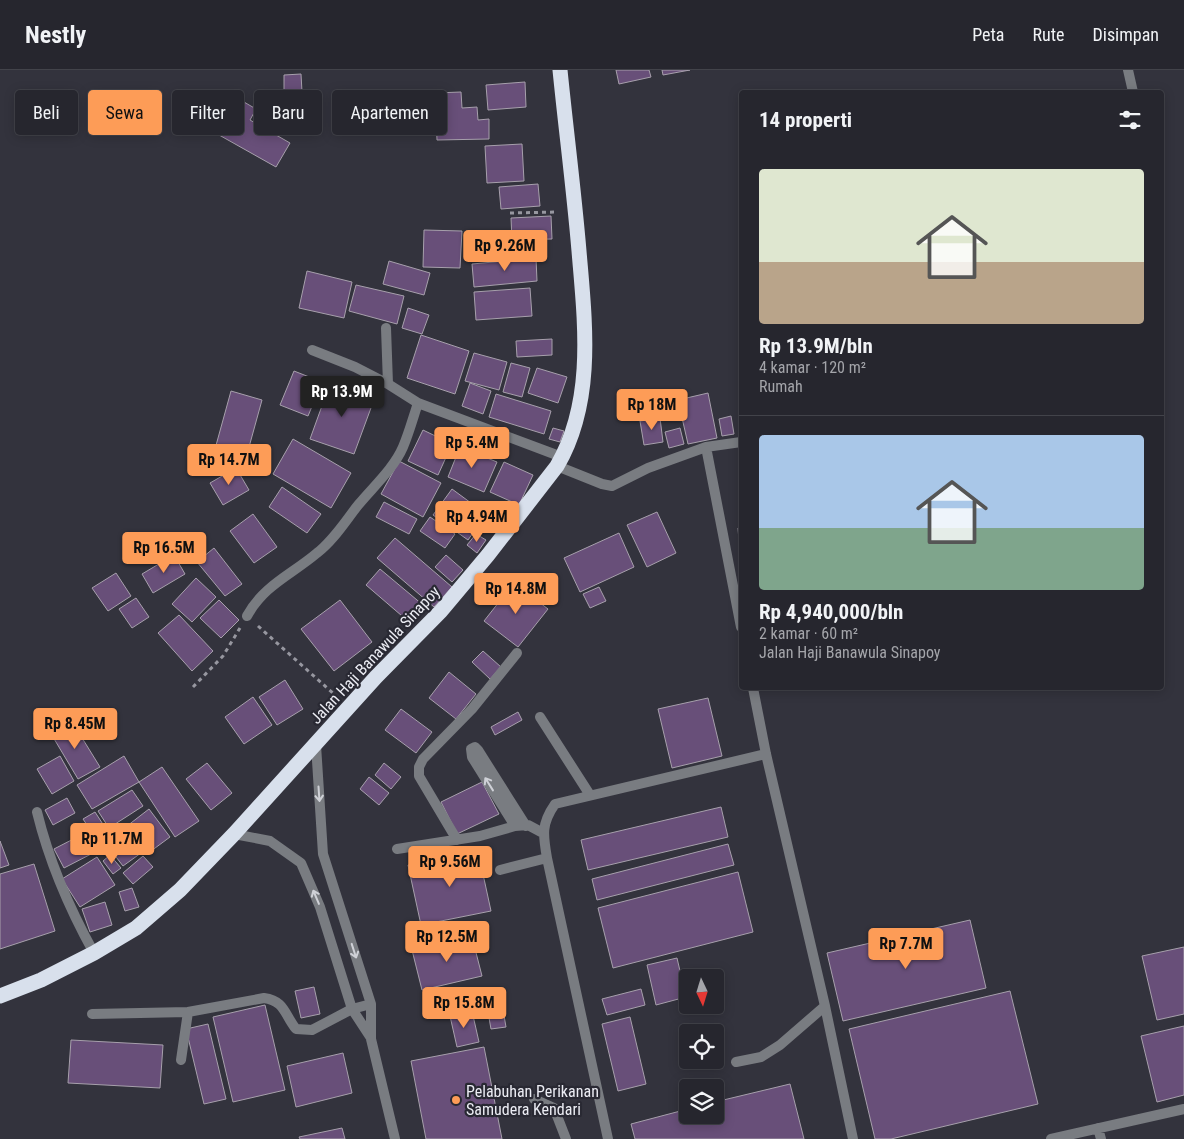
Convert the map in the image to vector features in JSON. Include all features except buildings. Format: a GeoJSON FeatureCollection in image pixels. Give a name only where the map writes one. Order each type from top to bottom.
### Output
{"type":"FeatureCollection","features":[{"type":"Feature","properties":{"kind":"highway","name":"Jalan Haji Banawula Sinapoy"},"geometry":{"type":"LineString","coordinates":[[0,996],[41,980],[94,953],[136,928],[180,890],[234,834],[349,707],[441,611],[488,555],[559,462],[580,409],[586,354],[576,212],[560,70]]}},
{"type":"Feature","properties":{"kind":"street"},"geometry":{"type":"LineString","coordinates":[[1128,70],[1133,90]]}},
{"type":"Feature","properties":{"kind":"street"},"geometry":{"type":"LineString","coordinates":[[386,328],[388,384]]}},
{"type":"Feature","properties":{"kind":"street"},"geometry":{"type":"LineString","coordinates":[[312,350],[355,367],[388,384],[418,403],[559,462],[602,484],[612,486],[648,468],[706,447],[739,442]]}},
{"type":"Feature","properties":{"kind":"street"},"geometry":{"type":"LineString","coordinates":[[247,616],[255,602],[266,590],[318,553],[394,462],[403,448],[418,403]]}},
{"type":"Feature","properties":{"kind":"street"},"geometry":{"type":"LineString","coordinates":[[706,447],[739,617]]}},
{"type":"Feature","properties":{"kind":"street"},"geometry":{"type":"LineString","coordinates":[[457,840],[419,776],[419,767],[432,748],[472,709],[517,653]]}},
{"type":"Feature","properties":{"kind":"street"},"geometry":{"type":"LineString","coordinates":[[753,690],[766,754],[825,1006],[853,1139]]}},
{"type":"Feature","properties":{"kind":"street"},"geometry":{"type":"LineString","coordinates":[[540,717],[590,795]]}},
{"type":"Feature","properties":{"kind":"street"},"geometry":{"type":"LineString","coordinates":[[316,745],[324,854],[371,1004],[371,1039],[394,1139]]}},
{"type":"Feature","properties":{"kind":"street"},"geometry":{"type":"LineString","coordinates":[[608,1139],[547,858],[543,833],[547,816],[555,804],[766,754]]}},
{"type":"Feature","properties":{"kind":"street"},"geometry":{"type":"LineString","coordinates":[[503,798],[520,826]]}},
{"type":"Feature","properties":{"kind":"street"},"geometry":{"type":"LineString","coordinates":[[37,812],[67,902],[94,953]]}},
{"type":"Feature","properties":{"kind":"street"},"geometry":{"type":"LineString","coordinates":[[397,849],[480,836],[528,825],[543,833]]}},
{"type":"Feature","properties":{"kind":"street"},"geometry":{"type":"LineString","coordinates":[[234,834],[270,841],[301,863],[320,907],[352,1009],[371,1039]]}},
{"type":"Feature","properties":{"kind":"street"},"geometry":{"type":"LineString","coordinates":[[500,870],[547,858]]}},
{"type":"Feature","properties":{"kind":"street"},"geometry":{"type":"LineString","coordinates":[[92,1014],[188,1012],[264,998],[274,1000],[280,1004],[296,1029],[312,1030],[352,1009],[371,1004]]}},
{"type":"Feature","properties":{"kind":"street"},"geometry":{"type":"LineString","coordinates":[[736,1062],[761,1057],[768,1053],[825,1006]]}},
{"type":"Feature","properties":{"kind":"street"},"geometry":{"type":"LineString","coordinates":[[181,1060],[188,1012]]}},
{"type":"Feature","properties":{"kind":"street"},"geometry":{"type":"LineString","coordinates":[[534,1099],[554,1108],[566,1139]]}},
{"type":"Feature","properties":{"kind":"street"},"geometry":{"type":"LineString","coordinates":[[1050,1139],[1184,1109]]}},
{"type":"Feature","properties":{"kind":"street"},"geometry":{"type":"LineString","coordinates":[[1098,1128],[1101,1139]]}},
{"type":"Feature","properties":{"kind":"path"},"geometry":{"type":"LineString","coordinates":[[510,213],[576,212]]}},
{"type":"Feature","properties":{"kind":"path"},"geometry":{"type":"LineString","coordinates":[[193,687],[223,656],[247,616],[349,707]]}},
{"type":"Feature","properties":{"kind":"place","name":"Pelabuhan Perikanan Samudera Kendari"},"geometry":{"type":"Point","coordinates":[456,1100]}}]}
